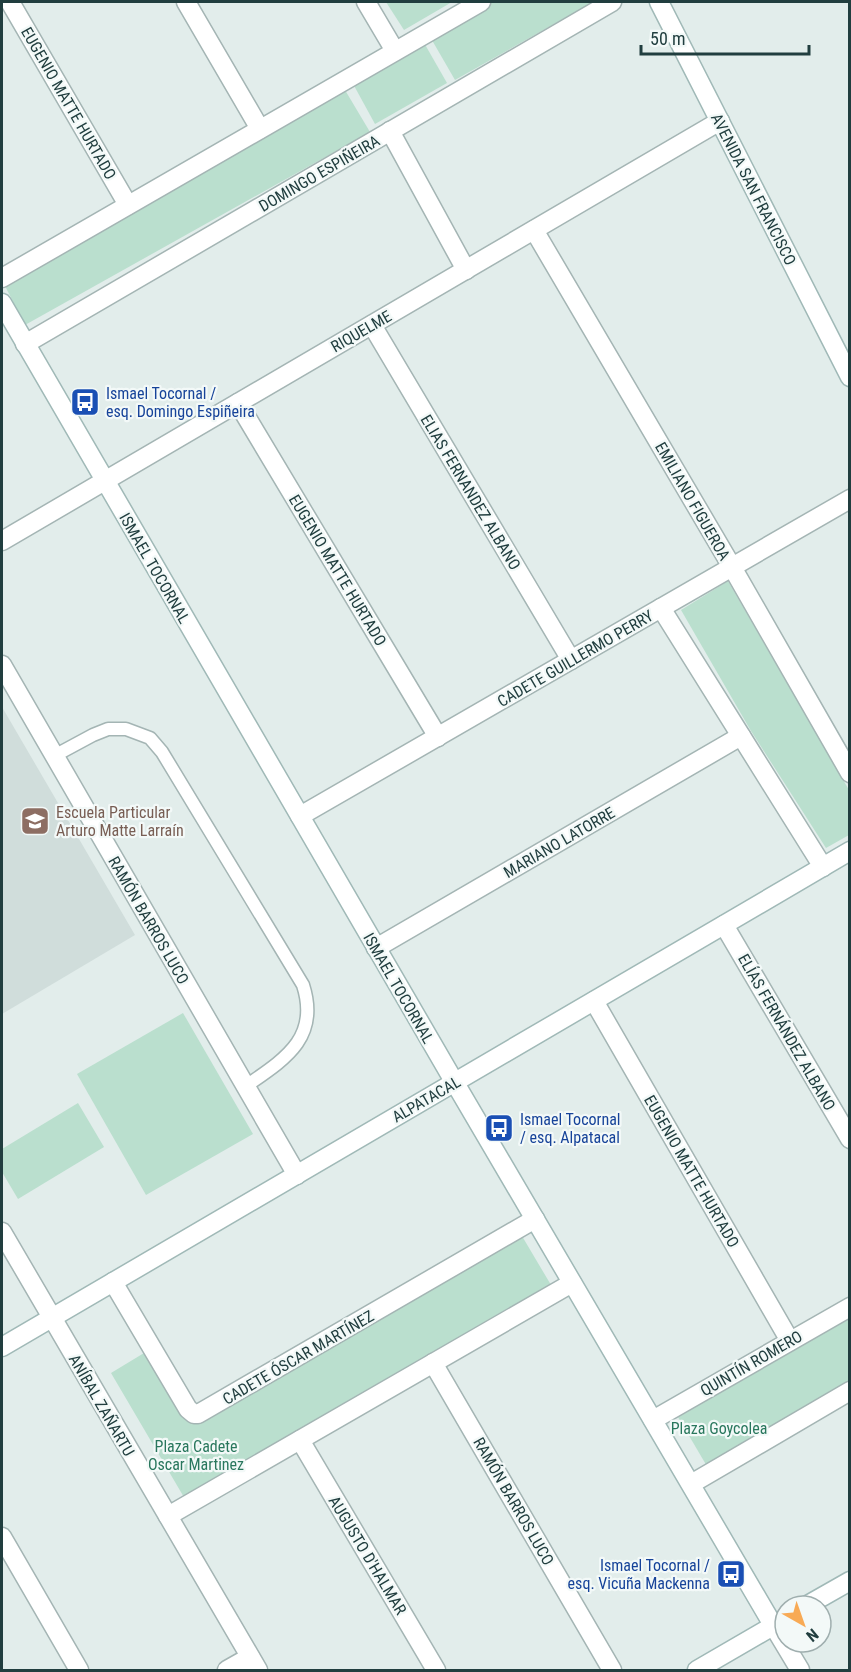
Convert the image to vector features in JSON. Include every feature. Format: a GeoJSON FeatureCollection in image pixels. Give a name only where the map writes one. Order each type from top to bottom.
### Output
{"type":"FeatureCollection","features":[{"type":"Feature","properties":{"kind":"street","name":"EUGENIO MATTE HURTADO"},"geometry":{"type":"LineString","coordinates":[[10,2],[128,205]]}},
{"type":"Feature","properties":{"kind":"street"},"geometry":{"type":"LineString","coordinates":[[186,2],[260,129]]}},
{"type":"Feature","properties":{"kind":"street"},"geometry":{"type":"LineString","coordinates":[[366,2],[394,51]]}},
{"type":"Feature","properties":{"kind":"street","name":"DOMINGO ESPIÑEIRA"},"geometry":{"type":"LineString","coordinates":[[25,344],[612,2]]}},
{"type":"Feature","properties":{"kind":"street","name":"AVENIDA SAN FRANCISCO"},"geometry":{"type":"LineString","coordinates":[[659,2],[849,377]]}},
{"type":"Feature","properties":{"kind":"street"},"geometry":{"type":"LineString","coordinates":[[2,278],[473,3]]}},
{"type":"Feature","properties":{"kind":"street","name":"RIQUELME"},"geometry":{"type":"LineString","coordinates":[[2,541],[720,121]]}},
{"type":"Feature","properties":{"kind":"street"},"geometry":{"type":"LineString","coordinates":[[390,131],[466,270]]}},
{"type":"Feature","properties":{"kind":"street","name":"EMILIANO FIGUEROA"},"geometry":{"type":"LineString","coordinates":[[534,230],[732,567],[849,773]]}},
{"type":"Feature","properties":{"kind":"street","name":"ISMAEL TOCORNAL"},"geometry":{"type":"LineString","coordinates":[[2,303],[454,1083],[691,1484],[773,1613]]}},
{"type":"Feature","properties":{"kind":"street","name":"ELIAS FERNANDEZ ALBANO"},"geometry":{"type":"LineString","coordinates":[[372,325],[571,660]]}},
{"type":"Feature","properties":{"kind":"street","name":"EUGENIO MATTE HURTADO"},"geometry":{"type":"LineString","coordinates":[[238,403],[438,736]]}},
{"type":"Feature","properties":{"kind":"street","name":"CADETE GUILLERMO PERRY"},"geometry":{"type":"LineString","coordinates":[[300,816],[849,499]]}},
{"type":"Feature","properties":{"kind":"street"},"geometry":{"type":"LineString","coordinates":[[660,608],[823,867]]}},
{"type":"Feature","properties":{"kind":"street","name":"RAMÓN BARROS LUCO"},"geometry":{"type":"LineString","coordinates":[[2,665],[297,1174]]}},
{"type":"Feature","properties":{"kind":"street","name":"MARIANO LATORRE"},"geometry":{"type":"LineString","coordinates":[[376,948],[741,736]]}},
{"type":"Feature","properties":{"kind":"street","name":"ALPATACAL"},"geometry":{"type":"LineString","coordinates":[[2,1347],[849,851]]}},
{"type":"Feature","properties":{"kind":"street","name":"ELÍAS FERNÁNDEZ ALBANO"},"geometry":{"type":"LineString","coordinates":[[724,925],[849,1139]]}},
{"type":"Feature","properties":{"kind":"street","name":"EUGENIO MATTE HURTADO"},"geometry":{"type":"LineString","coordinates":[[594,1001],[790,1341]]}},
{"type":"Feature","properties":{"kind":"street","name":"CADETE ÓSCAR MARTÍNEZ"},"geometry":{"type":"LineString","coordinates":[[113,1282],[188,1408],[194,1414],[198,1414],[535,1219]]}},
{"type":"Feature","properties":{"kind":"street","name":"ANÍBAL ZAÑARTU"},"geometry":{"type":"LineString","coordinates":[[2,1232],[254,1664]]}},
{"type":"Feature","properties":{"kind":"street"},"geometry":{"type":"LineString","coordinates":[[168,1516],[572,1283]]}},
{"type":"Feature","properties":{"kind":"street","name":"QUINTÍN ROMERO"},"geometry":{"type":"LineString","coordinates":[[653,1420],[849,1307]]}},
{"type":"Feature","properties":{"kind":"street","name":"RAMÓN BARROS LUCO"},"geometry":{"type":"LineString","coordinates":[[433,1363],[612,1671]]}},
{"type":"Feature","properties":{"kind":"street"},"geometry":{"type":"LineString","coordinates":[[691,1484],[849,1391]]}},
{"type":"Feature","properties":{"kind":"street","name":"AUGUSTO D'HALMAR"},"geometry":{"type":"LineString","coordinates":[[300,1440],[436,1671]]}},
{"type":"Feature","properties":{"kind":"street"},"geometry":{"type":"LineString","coordinates":[[2,1537],[79,1671]]}},
{"type":"Feature","properties":{"kind":"street"},"geometry":{"type":"LineString","coordinates":[[827,1594],[849,1581]]}},
{"type":"Feature","properties":{"kind":"street"},"geometry":{"type":"LineString","coordinates":[[697,1671],[773,1626]]}},
{"type":"Feature","properties":{"kind":"street","name":"ISMAEL TOCORNAL"},"geometry":{"type":"LineString","coordinates":[[793,1654],[800,1671]]}},
{"type":"Feature","properties":{"kind":"street"},"geometry":{"type":"LineString","coordinates":[[227,1671],[254,1664]]}},
{"type":"Feature","properties":{"kind":"lane"},"geometry":{"type":"LineString","coordinates":[[54,756],[108,729],[126,729],[150,738],[162,752],[303,985],[308,1002],[308,1023],[297,1044],[281,1062],[246,1086]]}},
{"type":"Feature","properties":{"kind":"shaded area","name":"Escuela Particular Arturo Matte Larraín"},"geometry":{"type":"Polygon","coordinates":[[[2,707],[135,935],[2,1014],[2,707]]]}},
{"type":"Feature","properties":{"kind":"green space"},"geometry":{"type":"Polygon","coordinates":[[[386,2],[452,2],[404,30],[386,2]]]}},
{"type":"Feature","properties":{"kind":"green space"},"geometry":{"type":"Polygon","coordinates":[[[488,2],[593,2],[455,80],[429,35],[488,2]]]}},
{"type":"Feature","properties":{"kind":"green space"},"geometry":{"type":"Polygon","coordinates":[[[423,41],[447,83],[375,124],[352,82],[423,41]]]}},
{"type":"Feature","properties":{"kind":"green space"},"geometry":{"type":"Polygon","coordinates":[[[342,85],[370,132],[25,325],[4,284],[342,85]]]}},
{"type":"Feature","properties":{"kind":"green space"},"geometry":{"type":"Polygon","coordinates":[[[728,581],[849,790],[849,835],[826,848],[751,731],[681,610],[728,581]]]}},
{"type":"Feature","properties":{"kind":"green space"},"geometry":{"type":"Polygon","coordinates":[[[183,1013],[253,1134],[146,1195],[77,1074],[183,1013]]]}},
{"type":"Feature","properties":{"kind":"green space"},"geometry":{"type":"Polygon","coordinates":[[[78,1103],[104,1147],[18,1199],[2,1172],[2,1149],[78,1103]]]}},
{"type":"Feature","properties":{"kind":"green space","name":"Plaza Cadete Oscar Martinez"},"geometry":{"type":"Polygon","coordinates":[[[519,1231],[551,1285],[185,1499],[111,1373],[149,1350],[191,1422],[519,1231]]]}},
{"type":"Feature","properties":{"kind":"green space","name":"Plaza Goycolea"},"geometry":{"type":"Polygon","coordinates":[[[849,1319],[849,1387],[708,1468],[678,1417],[849,1319]]]}},
{"type":"Feature","properties":{"kind":"place","name":"Ismael Tocornal / esq. Domingo Espiñeira"},"geometry":{"type":"Point","coordinates":[85,402]}},
{"type":"Feature","properties":{"kind":"place","name":"Escuela Particular Arturo Matte Larraín"},"geometry":{"type":"Point","coordinates":[35,821]}},
{"type":"Feature","properties":{"kind":"place","name":"Ismael Tocornal / esq. Alpatacal"},"geometry":{"type":"Point","coordinates":[499,1128]}},
{"type":"Feature","properties":{"kind":"place","name":"Ismael Tocornal / esq. Vicuña Mackenna"},"geometry":{"type":"Point","coordinates":[731,1574]}}]}
